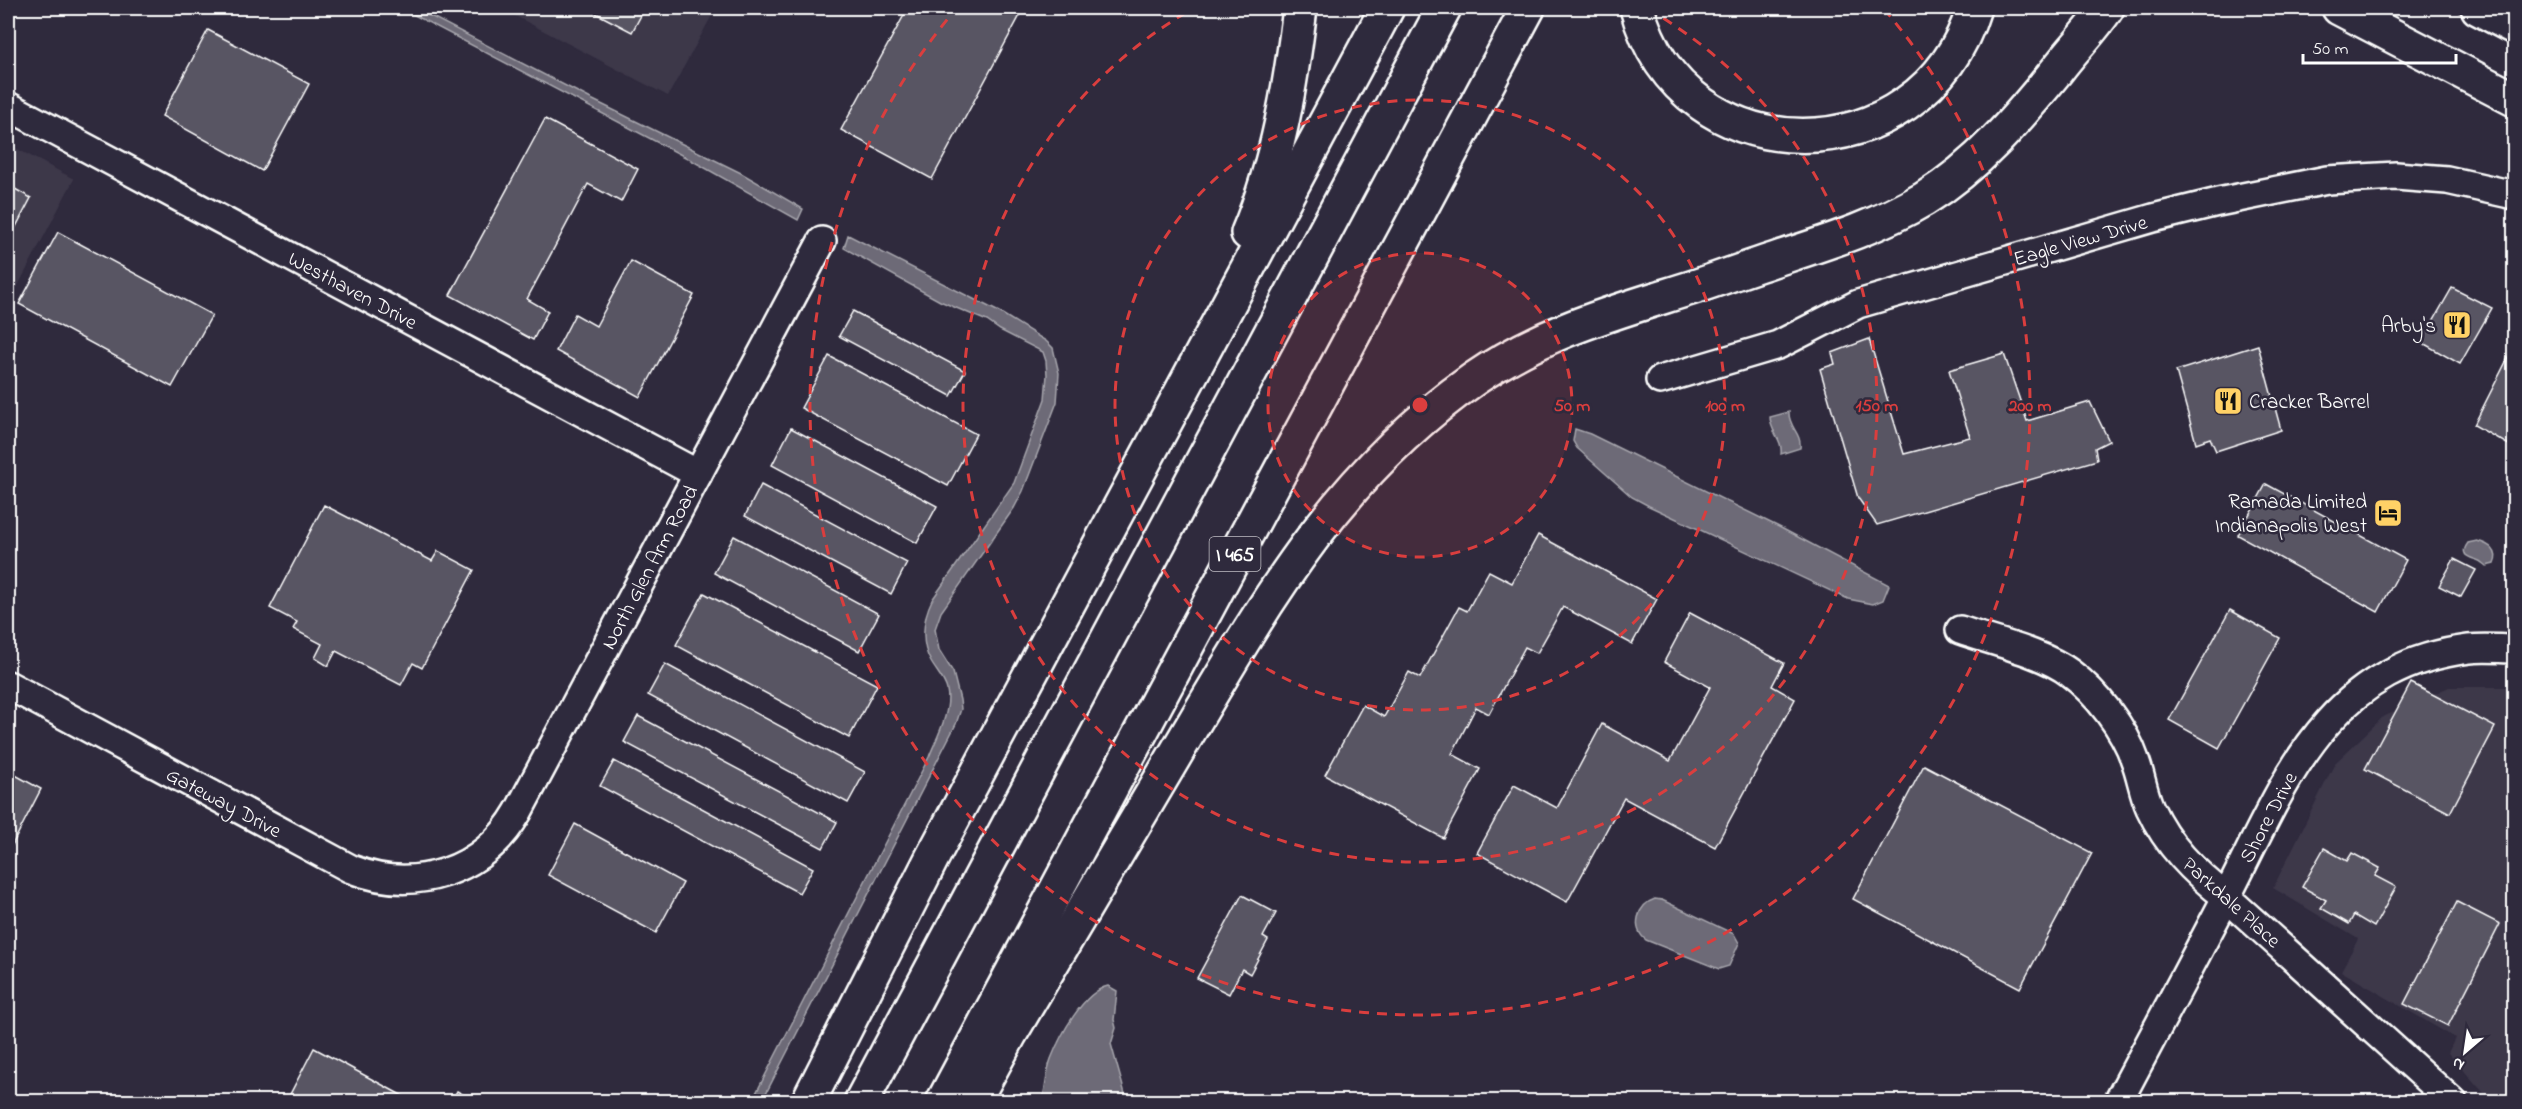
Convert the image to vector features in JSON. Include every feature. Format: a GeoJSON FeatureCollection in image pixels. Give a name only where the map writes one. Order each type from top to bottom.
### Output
{"type":"FeatureCollection","features":[{"type":"Feature","properties":{"kind":"main road"},"geometry":{"type":"LineString","coordinates":[[1188,377],[1252,224],[1291,83],[1300,8]]}},
{"type":"Feature","properties":{"kind":"main road"},"geometry":{"type":"LineString","coordinates":[[808,1101],[932,858],[1387,8]]}},
{"type":"Feature","properties":{"kind":"main road"},"geometry":{"type":"LineString","coordinates":[[861,1101],[1444,8]]}},
{"type":"Feature","properties":{"kind":"main road","name":"I 465"},"geometry":{"type":"LineString","coordinates":[[943,1101],[1528,8]]}},
{"type":"Feature","properties":{"kind":"main road"},"geometry":{"type":"LineString","coordinates":[[1637,8],[1650,43],[1669,72],[1694,97],[1739,123],[1773,132],[1806,136],[1841,132],[1874,122],[1918,96],[1943,71],[1952,57],[1961,42],[1974,8]]}},
{"type":"Feature","properties":{"kind":"main road"},"geometry":{"type":"LineString","coordinates":[[2056,71],[2081,8]]}},
{"type":"Feature","properties":{"kind":"main road"},"geometry":{"type":"LineString","coordinates":[[973,1101],[1010,1034],[1255,622],[1306,544],[1371,466],[1420,421],[1474,379],[1512,355],[1542,340],[1602,315],[1697,286],[1856,231],[1920,201],[1942,187],[2007,129],[2037,97],[2108,8]]}},
{"type":"Feature","properties":{"kind":"main road"},"geometry":{"type":"LineString","coordinates":[[2339,8],[2514,99]]}},
{"type":"Feature","properties":{"kind":"main road"},"geometry":{"type":"LineString","coordinates":[[2478,8],[2514,27]]}},
{"type":"Feature","properties":{"kind":"street","name":"Westhaven Drive"},"geometry":{"type":"LineString","coordinates":[[8,106],[698,474]]}},
{"type":"Feature","properties":{"kind":"street","name":"Eagle View Drive"},"geometry":{"type":"LineString","coordinates":[[1660,380],[1789,340],[1858,304],[2153,218],[2217,202],[2327,180],[2396,176],[2447,180],[2514,195]]}},
{"type":"Feature","properties":{"kind":"street","name":"North Glen Arm Road"},"geometry":{"type":"LineString","coordinates":[[451,872],[483,853],[496,842],[514,820],[822,241]]}},
{"type":"Feature","properties":{"kind":"street","name":"Parkdale Place"},"geometry":{"type":"LineString","coordinates":[[1960,630],[2049,661],[2070,672],[2093,695],[2121,732],[2135,759],[2149,807],[2169,843],[2197,874],[2226,897],[2453,1101]]}},
{"type":"Feature","properties":{"kind":"street","name":"Shore Drive"},"geometry":{"type":"LineString","coordinates":[[2118,1101],[2286,778],[2315,736],[2349,700],[2380,678],[2424,659],[2471,649],[2514,649]]}},
{"type":"Feature","properties":{"kind":"street","name":"Gateway Drive"},"geometry":{"type":"LineString","coordinates":[[8,685],[351,869],[368,876],[406,880],[424,879],[451,872]]}},
{"type":"Feature","properties":{"kind":"shaded area"},"geometry":{"type":"Polygon","coordinates":[[[401,8],[415,8],[741,173],[803,209],[798,220],[691,160],[401,8]]]}},
{"type":"Feature","properties":{"kind":"shaded area"},"geometry":{"type":"Polygon","coordinates":[[[500,8],[716,8],[668,96],[500,8]]]}},
{"type":"Feature","properties":{"kind":"shaded area"},"geometry":{"type":"Polygon","coordinates":[[[8,144],[74,179],[8,305],[8,144]]]}},
{"type":"Feature","properties":{"kind":"shaded area"},"geometry":{"type":"Polygon","coordinates":[[[848,235],[999,312],[1046,341],[1053,348],[1059,373],[1057,402],[1023,491],[1014,508],[941,612],[935,629],[939,650],[953,672],[960,700],[961,709],[956,724],[762,1101],[752,1101],[929,757],[945,716],[948,698],[944,683],[925,647],[924,631],[927,615],[932,600],[1014,483],[1045,399],[1047,375],[1043,352],[987,321],[940,301],[844,248],[848,235]]]}},
{"type":"Feature","properties":{"kind":"shaded area"},"geometry":{"type":"Polygon","coordinates":[[[1789,412],[1799,438],[1800,448],[1781,454],[1780,444],[1770,417],[1789,412]]]}},
{"type":"Feature","properties":{"kind":"shaded area"},"geometry":{"type":"Polygon","coordinates":[[[1575,429],[1590,434],[1779,527],[1889,585],[1883,600],[1873,604],[1848,599],[1632,497],[1577,448],[1573,441],[1575,429]]]}},
{"type":"Feature","properties":{"kind":"shaded area"},"geometry":{"type":"Polygon","coordinates":[[[2477,541],[2492,549],[2496,555],[2494,564],[2486,566],[2466,555],[2464,550],[2468,543],[2477,541]]]}},
{"type":"Feature","properties":{"kind":"shaded area"},"geometry":{"type":"Polygon","coordinates":[[[2449,687],[2514,687],[2514,1101],[2491,1101],[2448,1053],[2455,1038],[2341,971],[2358,939],[2273,888],[2335,763],[2383,717],[2449,687]]]}},
{"type":"Feature","properties":{"kind":"shaded area"},"geometry":{"type":"Polygon","coordinates":[[[1655,899],[1662,900],[1734,934],[1739,943],[1729,966],[1719,969],[1646,940],[1641,935],[1638,917],[1644,906],[1655,899]]]}},
{"type":"Feature","properties":{"kind":"shaded area"},"geometry":{"type":"Polygon","coordinates":[[[1108,986],[1117,991],[1114,1020],[1116,1028],[1111,1044],[1127,1101],[1042,1101],[1051,1059],[1066,1027],[1090,997],[1108,986]]]}},
{"type":"Feature","properties":{"kind":"building"},"geometry":{"type":"Polygon","coordinates":[[[586,8],[645,8],[632,32],[586,8]]]}},
{"type":"Feature","properties":{"kind":"building"},"geometry":{"type":"Polygon","coordinates":[[[908,8],[1024,8],[932,179],[841,130],[908,8]]]}},
{"type":"Feature","properties":{"kind":"building"},"geometry":{"type":"Polygon","coordinates":[[[208,30],[309,84],[262,171],[162,116],[208,30]]]}},
{"type":"Feature","properties":{"kind":"building"},"geometry":{"type":"Polygon","coordinates":[[[545,119],[638,169],[621,202],[588,184],[527,299],[548,311],[533,340],[450,295],[545,119]]]}},
{"type":"Feature","properties":{"kind":"building"},"geometry":{"type":"Polygon","coordinates":[[[8,185],[31,198],[8,242],[8,185]]]}},
{"type":"Feature","properties":{"kind":"building"},"geometry":{"type":"Polygon","coordinates":[[[58,232],[212,315],[172,387],[19,304],[58,232]]]}},
{"type":"Feature","properties":{"kind":"building"},"geometry":{"type":"Polygon","coordinates":[[[631,261],[694,295],[640,397],[556,351],[575,314],[596,326],[631,261]]]}},
{"type":"Feature","properties":{"kind":"building","name":"Arby's"},"geometry":{"type":"Polygon","coordinates":[[[2452,288],[2492,308],[2460,364],[2421,342],[2452,288]]]}},
{"type":"Feature","properties":{"kind":"building"},"geometry":{"type":"Polygon","coordinates":[[[853,311],[965,371],[951,396],[839,336],[853,311]]]}},
{"type":"Feature","properties":{"kind":"building"},"geometry":{"type":"Polygon","coordinates":[[[1869,339],[1904,454],[1970,437],[1949,370],[2004,354],[2027,421],[2090,402],[2109,441],[2095,448],[2097,460],[1877,525],[1858,498],[1820,369],[1835,364],[1832,353],[1869,339]]]}},
{"type":"Feature","properties":{"kind":"building","name":"Cracker Barrel"},"geometry":{"type":"Polygon","coordinates":[[[2258,345],[2281,430],[2216,451],[2210,438],[2196,443],[2176,371],[2258,345]]]}},
{"type":"Feature","properties":{"kind":"building"},"geometry":{"type":"Polygon","coordinates":[[[2514,346],[2514,448],[2474,425],[2514,346]]]}},
{"type":"Feature","properties":{"kind":"building"},"geometry":{"type":"Polygon","coordinates":[[[829,356],[976,434],[948,486],[801,408],[829,356]]]}},
{"type":"Feature","properties":{"kind":"building"},"geometry":{"type":"Polygon","coordinates":[[[791,428],[937,506],[917,543],[772,465],[791,428]]]}},
{"type":"Feature","properties":{"kind":"building"},"geometry":{"type":"Polygon","coordinates":[[[2266,484],[2406,560],[2378,612],[2238,535],[2266,484]]]}},
{"type":"Feature","properties":{"kind":"building"},"geometry":{"type":"Polygon","coordinates":[[[761,485],[907,563],[891,594],[745,516],[761,485]]]}},
{"type":"Feature","properties":{"kind":"building"},"geometry":{"type":"Polygon","coordinates":[[[324,505],[432,561],[438,551],[474,570],[422,668],[413,663],[401,685],[336,651],[328,666],[315,658],[322,644],[293,629],[297,622],[270,608],[324,505]]]}},
{"type":"Feature","properties":{"kind":"building"},"geometry":{"type":"Polygon","coordinates":[[[1538,535],[1657,599],[1632,644],[1563,607],[1537,653],[1525,647],[1489,714],[1476,707],[1452,754],[1480,769],[1443,838],[1325,775],[1363,705],[1384,717],[1409,672],[1420,678],[1459,607],[1467,611],[1489,571],[1512,583],[1538,535]]]}},
{"type":"Feature","properties":{"kind":"building"},"geometry":{"type":"Polygon","coordinates":[[[734,536],[879,614],[859,651],[714,573],[734,536]]]}},
{"type":"Feature","properties":{"kind":"building"},"geometry":{"type":"Polygon","coordinates":[[[2454,559],[2476,570],[2461,597],[2439,586],[2454,559]]]}},
{"type":"Feature","properties":{"kind":"building"},"geometry":{"type":"Polygon","coordinates":[[[704,593],[877,685],[849,738],[676,645],[704,593]]]}},
{"type":"Feature","properties":{"kind":"building"},"geometry":{"type":"Polygon","coordinates":[[[2230,610],[2280,638],[2219,748],[2169,720],[2230,610]]]}},
{"type":"Feature","properties":{"kind":"building"},"geometry":{"type":"Polygon","coordinates":[[[1690,613],[1784,663],[1772,686],[1795,699],[1715,847],[1624,798],[1567,902],[1477,853],[1514,785],[1557,808],[1602,724],[1670,761],[1710,687],[1664,662],[1690,613]]]}},
{"type":"Feature","properties":{"kind":"building"},"geometry":{"type":"Polygon","coordinates":[[[665,664],[865,772],[848,803],[648,695],[665,664]]]}},
{"type":"Feature","properties":{"kind":"building"},"geometry":{"type":"Polygon","coordinates":[[[2411,683],[2495,727],[2450,813],[2365,769],[2411,683]]]}},
{"type":"Feature","properties":{"kind":"building"},"geometry":{"type":"Polygon","coordinates":[[[638,716],[837,822],[823,848],[624,742],[638,716]]]}},
{"type":"Feature","properties":{"kind":"building"},"geometry":{"type":"Polygon","coordinates":[[[614,761],[813,868],[799,893],[600,786],[614,761]]]}},
{"type":"Feature","properties":{"kind":"building"},"geometry":{"type":"Polygon","coordinates":[[[1924,765],[2092,853],[2020,988],[1853,899],[1924,765]]]}},
{"type":"Feature","properties":{"kind":"building"},"geometry":{"type":"Polygon","coordinates":[[[8,771],[41,789],[8,853],[8,771]]]}},
{"type":"Feature","properties":{"kind":"building"},"geometry":{"type":"Polygon","coordinates":[[[575,824],[683,883],[656,933],[548,875],[575,824]]]}},
{"type":"Feature","properties":{"kind":"building"},"geometry":{"type":"Polygon","coordinates":[[[2324,848],[2347,861],[2352,853],[2380,868],[2375,876],[2396,887],[2374,927],[2354,915],[2349,924],[2321,908],[2326,900],[2302,887],[2324,848]]]}},
{"type":"Feature","properties":{"kind":"building"},"geometry":{"type":"Polygon","coordinates":[[[1242,895],[1276,913],[1263,937],[1268,940],[1250,974],[1242,969],[1229,994],[1197,978],[1242,895]]]}},
{"type":"Feature","properties":{"kind":"building"},"geometry":{"type":"Polygon","coordinates":[[[2457,902],[2500,924],[2448,1026],[2404,1004],[2457,902]]]}},
{"type":"Feature","properties":{"kind":"building"},"geometry":{"type":"Polygon","coordinates":[[[314,1048],[414,1102],[286,1102],[314,1048]]]}},
{"type":"Feature","properties":{"kind":"building"},"geometry":{"type":"Polygon","coordinates":[[[457,1091],[476,1102],[451,1102],[457,1091]]]}},
{"type":"Feature","properties":{"kind":"place","name":"Arby's"},"geometry":{"type":"Point","coordinates":[2457,325]}},
{"type":"Feature","properties":{"kind":"place","name":"Cracker Barrel"},"geometry":{"type":"Point","coordinates":[2228,401]}},
{"type":"Feature","properties":{"kind":"place","name":"Ramada Limited Indianapolis West"},"geometry":{"type":"Point","coordinates":[2388,513]}}]}
